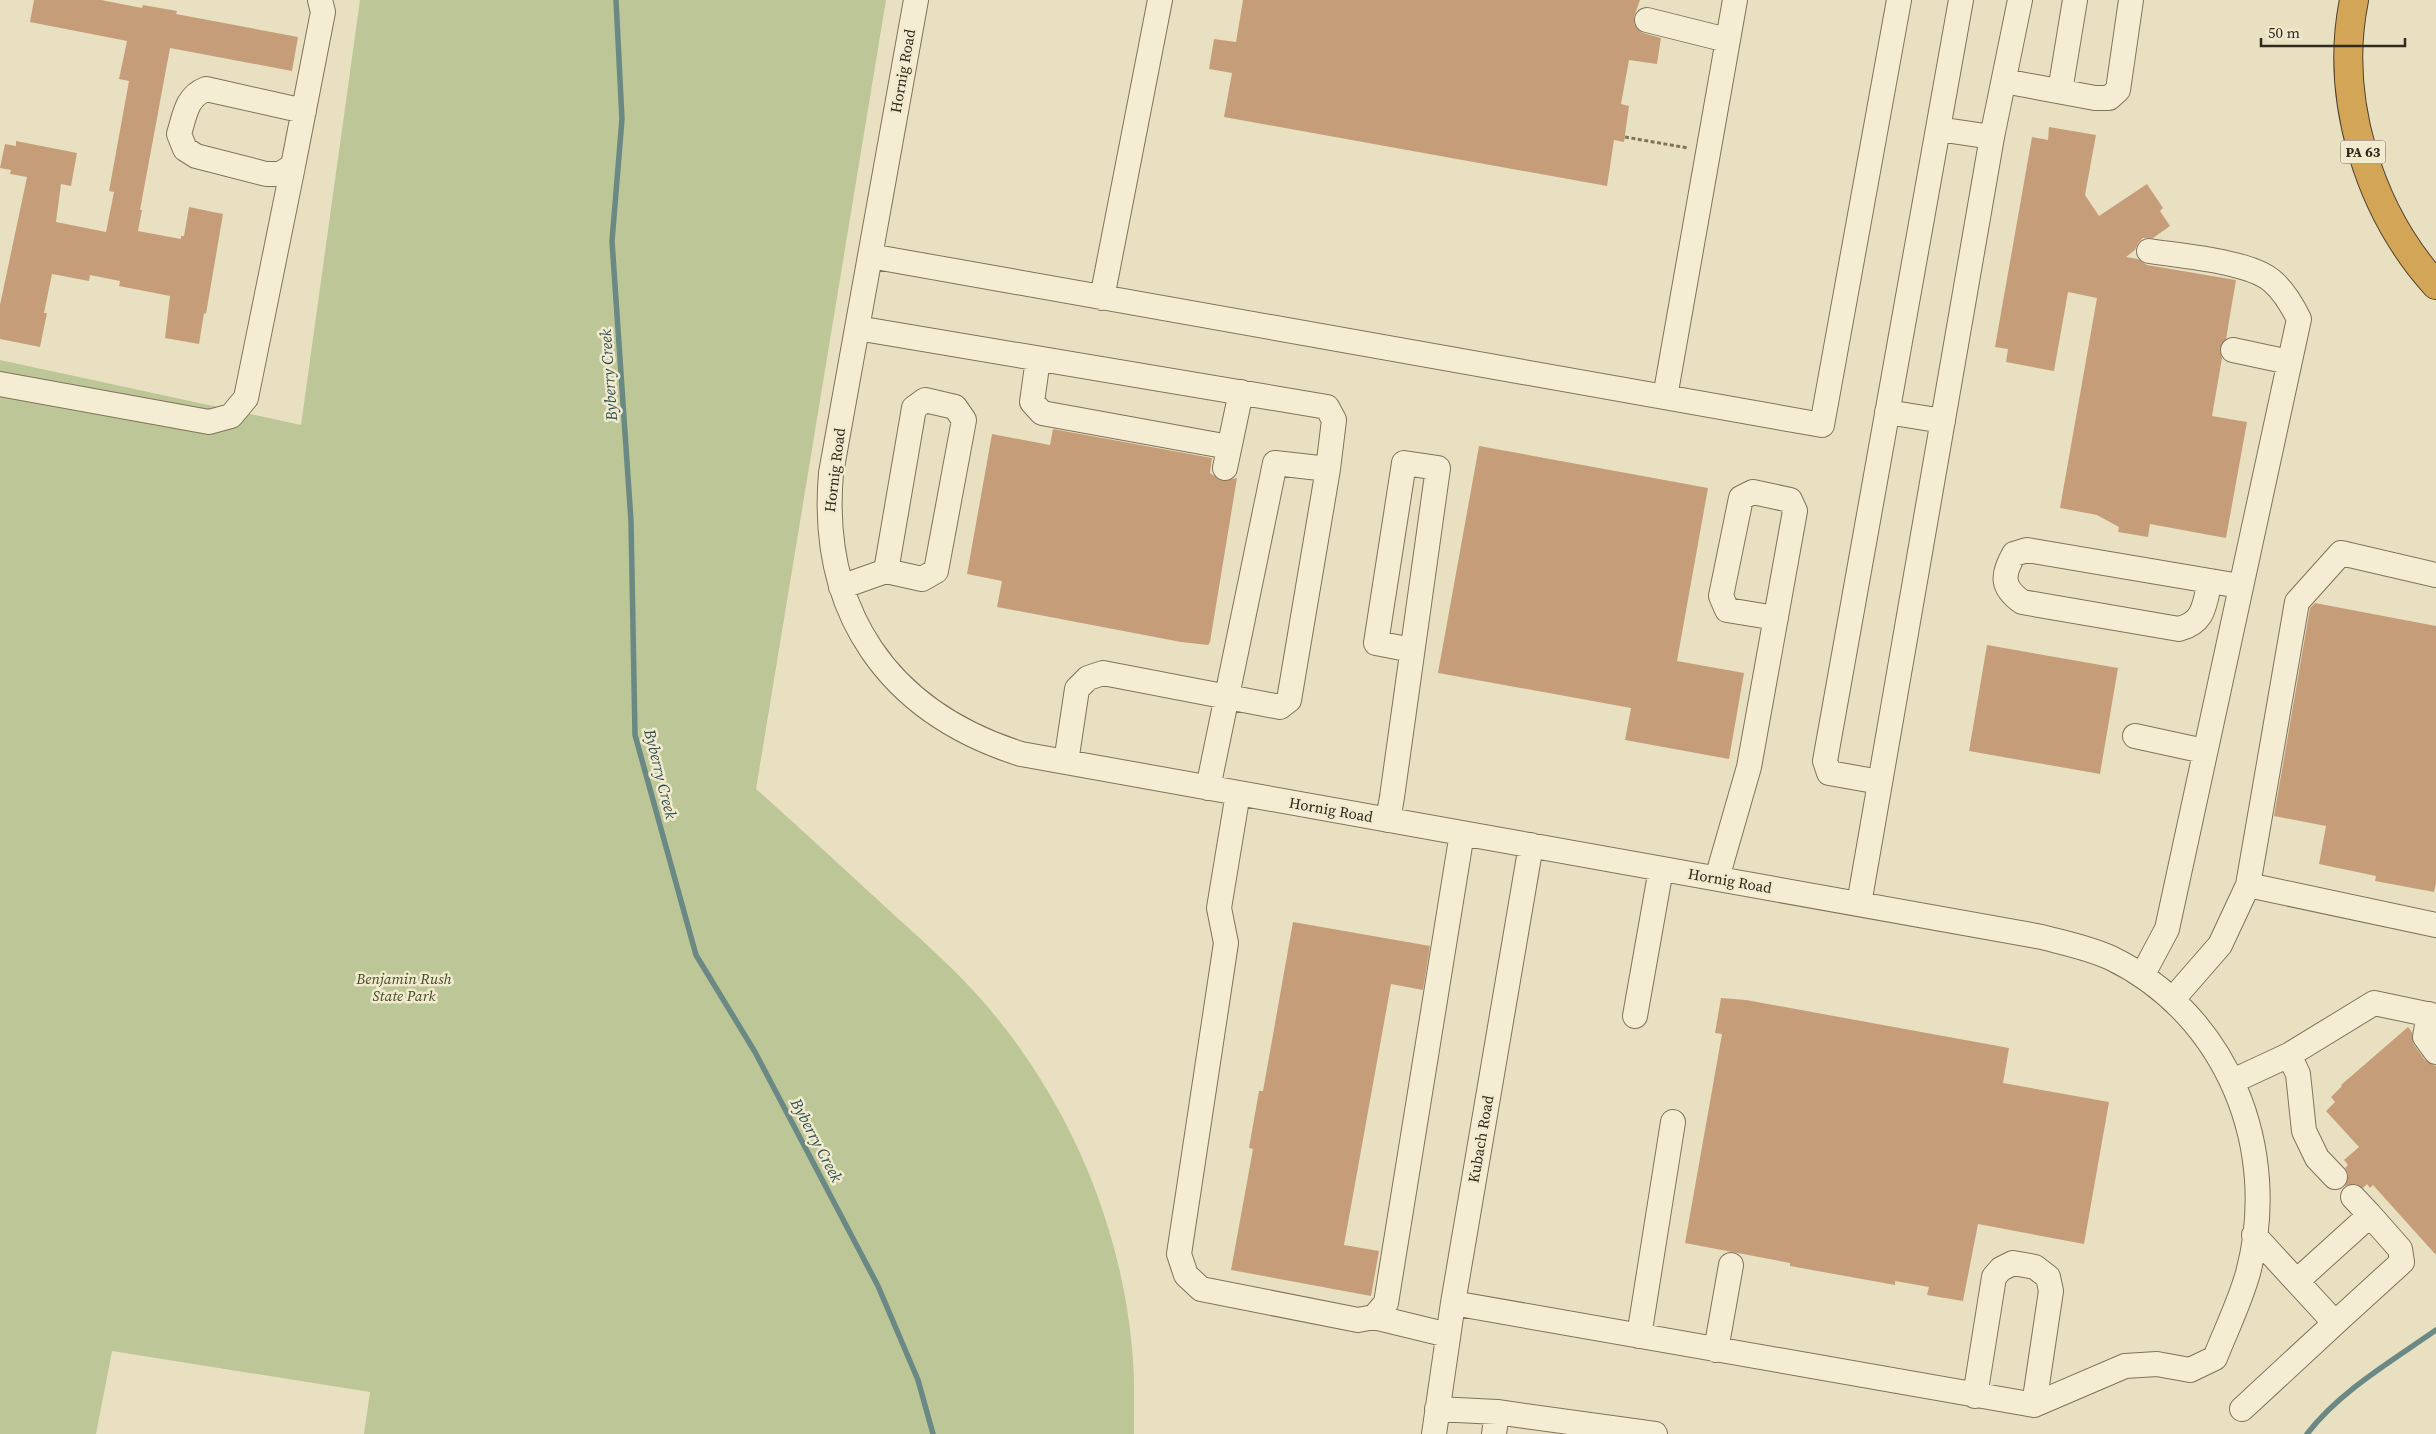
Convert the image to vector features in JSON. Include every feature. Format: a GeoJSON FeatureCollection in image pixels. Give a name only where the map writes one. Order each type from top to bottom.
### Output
{"type":"FeatureCollection","features":[{"type":"Feature","properties":{"kind":"highway","name":"PA 63"},"geometry":{"type":"LineString","coordinates":[[2354,0],[2348,40],[2349,70],[2357,130],[2365,158],[2374,185],[2400,237],[2436,285]]}},
{"type":"Feature","properties":{"kind":"street"},"geometry":{"type":"LineString","coordinates":[[0,384],[209,422],[231,416],[246,398],[323,12],[320,0]]}},
{"type":"Feature","properties":{"kind":"street","name":"Hornig Road"},"geometry":{"type":"LineString","coordinates":[[916,0],[857,328],[830,494],[831,544],[841,587],[855,622],[869,646],[898,681],[923,706],[968,734],[1021,754],[2042,937],[2110,958],[2142,976],[2173,999],[2204,1035],[2219,1055],[2233,1082],[2253,1139],[2258,1176],[2254,1235],[2248,1273],[2215,1358],[2190,1370],[2157,1364],[2125,1366],[2034,1405]]}},
{"type":"Feature","properties":{"kind":"street"},"geometry":{"type":"LineString","coordinates":[[1102,298],[1160,0]]}},
{"type":"Feature","properties":{"kind":"street"},"geometry":{"type":"LineString","coordinates":[[1665,397],[1735,0]]}},
{"type":"Feature","properties":{"kind":"street"},"geometry":{"type":"LineString","coordinates":[[870,256],[1822,425],[1899,0]]}},
{"type":"Feature","properties":{"kind":"street"},"geometry":{"type":"LineString","coordinates":[[1880,782],[1829,773],[1825,761],[1961,0]]}},
{"type":"Feature","properties":{"kind":"street"},"geometry":{"type":"LineString","coordinates":[[1859,904],[1992,137],[2020,0]]}},
{"type":"Feature","properties":{"kind":"street"},"geometry":{"type":"LineString","coordinates":[[2060,91],[2075,0]]}},
{"type":"Feature","properties":{"kind":"street"},"geometry":{"type":"LineString","coordinates":[[2004,81],[2109,98],[2118,90],[2131,0]]}},
{"type":"Feature","properties":{"kind":"street"},"geometry":{"type":"LineString","coordinates":[[1647,20],[1728,40]]}},
{"type":"Feature","properties":{"kind":"street"},"geometry":{"type":"LineString","coordinates":[[293,166],[280,174],[266,174],[196,156],[185,149],[179,134],[188,102],[196,93],[206,89],[304,111]]}},
{"type":"Feature","properties":{"kind":"street"},"geometry":{"type":"LineString","coordinates":[[1938,129],[1992,137]]}},
{"type":"Feature","properties":{"kind":"street"},"geometry":{"type":"LineString","coordinates":[[2142,976],[2167,929],[2299,319],[2290,301],[2271,280],[2244,267],[2149,251]]}},
{"type":"Feature","properties":{"kind":"street"},"geometry":{"type":"LineString","coordinates":[[857,328],[1327,407],[1334,420],[1328,469],[1289,700],[1280,707],[1103,673],[1088,678],[1077,689],[1066,762]]}},
{"type":"Feature","properties":{"kind":"street"},"geometry":{"type":"LineString","coordinates":[[2233,350],[2289,362]]}},
{"type":"Feature","properties":{"kind":"street"},"geometry":{"type":"LineString","coordinates":[[1038,359],[1032,402],[1042,412],[1227,458],[1240,392]]}},
{"type":"Feature","properties":{"kind":"street"},"geometry":{"type":"LineString","coordinates":[[841,587],[886,571],[922,579],[936,571],[964,420],[955,407],[925,400],[914,408],[886,571]]}},
{"type":"Feature","properties":{"kind":"street"},"geometry":{"type":"LineString","coordinates":[[1887,412],[1943,421]]}},
{"type":"Feature","properties":{"kind":"street"},"geometry":{"type":"LineString","coordinates":[[1208,788],[1275,463],[1328,469]]}},
{"type":"Feature","properties":{"kind":"street"},"geometry":{"type":"LineString","coordinates":[[1388,820],[1438,468],[1404,463],[1376,643],[1412,650]]}},
{"type":"Feature","properties":{"kind":"street"},"geometry":{"type":"LineString","coordinates":[[1717,878],[1750,767],[1795,512],[1790,500],[1753,492],[1741,498],[1721,596],[1728,610],[1776,618]]}},
{"type":"Feature","properties":{"kind":"street"},"geometry":{"type":"LineString","coordinates":[[2210,581],[2202,613],[2192,626],[2179,629],[2022,602],[2009,593],[2006,583],[2008,566],[2014,554],[2027,550],[2240,586]]}},
{"type":"Feature","properties":{"kind":"street"},"geometry":{"type":"LineString","coordinates":[[2173,999],[2220,945],[2248,886],[2297,602],[2341,553],[2436,575]]}},
{"type":"Feature","properties":{"kind":"street"},"geometry":{"type":"LineString","coordinates":[[2135,736],[2204,752]]}},
{"type":"Feature","properties":{"kind":"street"},"geometry":{"type":"LineString","coordinates":[[1238,793],[1219,908],[1226,944],[1179,1254],[1186,1275],[1201,1288],[1358,1320],[1374,1317],[1448,1335]]}},
{"type":"Feature","properties":{"kind":"street"},"geometry":{"type":"LineString","coordinates":[[1374,1317],[1386,1303],[1462,833]]}},
{"type":"Feature","properties":{"kind":"street","name":"Kubach Road"},"geometry":{"type":"LineString","coordinates":[[1434,1434],[1453,1303],[1531,845]]}},
{"type":"Feature","properties":{"kind":"street"},"geometry":{"type":"LineString","coordinates":[[1636,1016],[1661,869]]}},
{"type":"Feature","properties":{"kind":"street"},"geometry":{"type":"LineString","coordinates":[[2248,886],[2436,926]]}},
{"type":"Feature","properties":{"kind":"street"},"geometry":{"type":"LineString","coordinates":[[2233,1082],[2289,1055],[2374,1003],[2433,1015],[2425,1037],[2436,1052]]}},
{"type":"Feature","properties":{"kind":"street"},"geometry":{"type":"LineString","coordinates":[[2289,1055],[2298,1074],[2304,1131],[2317,1158],[2335,1177]]}},
{"type":"Feature","properties":{"kind":"street"},"geometry":{"type":"LineString","coordinates":[[1639,1336],[1673,1122]]}},
{"type":"Feature","properties":{"kind":"street"},"geometry":{"type":"LineString","coordinates":[[2242,1409],[2402,1262],[2400,1248],[2353,1197]]}},
{"type":"Feature","properties":{"kind":"street"},"geometry":{"type":"LineString","coordinates":[[2297,1281],[2370,1215]]}},
{"type":"Feature","properties":{"kind":"street"},"geometry":{"type":"LineString","coordinates":[[2254,1235],[2335,1323]]}},
{"type":"Feature","properties":{"kind":"street"},"geometry":{"type":"LineString","coordinates":[[1453,1303],[1975,1396],[2034,1405],[2051,1291],[2048,1278],[2036,1267],[2013,1263],[2001,1269],[1994,1277],[1975,1396]]}},
{"type":"Feature","properties":{"kind":"street"},"geometry":{"type":"LineString","coordinates":[[1716,1350],[1730,1264]]}},
{"type":"Feature","properties":{"kind":"street"},"geometry":{"type":"LineString","coordinates":[[1438,1409],[1495,1423],[1655,1434]]}},
{"type":"Feature","properties":{"kind":"path"},"geometry":{"type":"LineString","coordinates":[[1625,137],[1709,152]]}},
{"type":"Feature","properties":{"kind":"green space","name":"Benjamin Rush State Park"},"geometry":{"type":"Polygon","coordinates":[[[360,0],[886,0],[756,789],[965,982],[1016,1043],[1042,1082],[1066,1123],[1086,1166],[1103,1210],[1116,1256],[1126,1302],[1132,1348],[1134,1434],[364,1434],[370,1392],[112,1351],[96,1434],[0,1434],[0,360],[301,425],[360,0]]]}},
{"type":"Feature","properties":{"kind":"building"},"geometry":{"type":"Polygon","coordinates":[[[34,0],[101,0],[142,8],[143,5],[177,11],[176,14],[298,37],[292,71],[170,48],[140,210],[142,210],[138,231],[181,239],[181,236],[184,236],[189,207],[223,214],[199,344],[165,338],[170,296],[119,286],[120,281],[90,275],[89,281],[52,274],[44,313],[47,313],[40,347],[0,339],[0,305],[27,177],[10,174],[11,170],[0,168],[5,144],[16,146],[16,141],[77,153],[71,186],[61,184],[56,222],[106,232],[114,192],[109,191],[129,81],[119,79],[127,41],[30,22],[34,0]]]}},
{"type":"Feature","properties":{"kind":"building"},"geometry":{"type":"Polygon","coordinates":[[[1243,0],[1640,0],[1634,17],[1634,24],[1643,33],[1661,38],[1657,64],[1629,60],[1621,104],[1629,106],[1624,142],[1614,140],[1607,186],[1224,117],[1232,73],[1209,69],[1214,39],[1236,42],[1243,0]]]}},
{"type":"Feature","properties":{"kind":"building"},"geometry":{"type":"Polygon","coordinates":[[[2049,127],[2096,135],[2085,195],[2099,216],[2147,184],[2163,208],[2160,211],[2170,226],[2153,238],[2143,238],[2135,250],[2126,257],[2138,259],[2147,265],[2236,280],[2226,339],[2220,348],[2222,358],[2212,416],[2247,422],[2226,538],[2150,524],[2148,537],[2118,532],[2119,527],[2097,515],[2060,508],[2097,298],[2068,292],[2054,371],[2006,362],[2008,349],[1995,347],[2032,137],[2048,140],[2049,127]]]}},
{"type":"Feature","properties":{"kind":"building"},"geometry":{"type":"Polygon","coordinates":[[[1053,429],[1212,458],[1210,473],[1223,481],[1237,478],[1208,645],[1181,642],[997,607],[1002,581],[967,574],[992,434],[1050,445],[1053,429]]]}},
{"type":"Feature","properties":{"kind":"building"},"geometry":{"type":"Polygon","coordinates":[[[1479,446],[1708,488],[1677,661],[1744,673],[1729,759],[1625,740],[1631,708],[1438,673],[1479,446]]]}},
{"type":"Feature","properties":{"kind":"building"},"geometry":{"type":"Polygon","coordinates":[[[2315,603],[2436,626],[2436,883],[2434,892],[2375,881],[2376,876],[2319,864],[2326,826],[2274,816],[2310,608],[2315,603]]]}},
{"type":"Feature","properties":{"kind":"building"},"geometry":{"type":"Polygon","coordinates":[[[1987,645],[2118,668],[2100,774],[1969,751],[1987,645]]]}},
{"type":"Feature","properties":{"kind":"building"},"geometry":{"type":"Polygon","coordinates":[[[1293,922],[1430,946],[1423,990],[1391,984],[1344,1245],[1379,1251],[1371,1296],[1231,1270],[1253,1149],[1249,1148],[1259,1091],[1263,1091],[1293,922]]]}},
{"type":"Feature","properties":{"kind":"building"},"geometry":{"type":"Polygon","coordinates":[[[1721,998],[1746,1000],[2009,1048],[2003,1083],[2109,1102],[2084,1244],[1978,1224],[1963,1301],[1927,1295],[1929,1287],[1895,1281],[1895,1285],[1790,1266],[1790,1263],[1685,1243],[1722,1034],[1715,1033],[1721,998]]]}},
{"type":"Feature","properties":{"kind":"building"},"geometry":{"type":"Polygon","coordinates":[[[2408,1027],[2412,1032],[2414,1045],[2425,1060],[2436,1066],[2436,1255],[2373,1185],[2370,1188],[2367,1184],[2363,1188],[2356,1184],[2345,1186],[2348,1174],[2345,1168],[2348,1165],[2344,1160],[2359,1147],[2326,1111],[2335,1102],[2331,1097],[2341,1085],[2408,1027]]]}},
{"type":"Feature","properties":{"kind":"waterway","name":"Byberry Creek"},"geometry":{"type":"LineString","coordinates":[[616,0],[622,119],[612,241],[631,521],[635,735],[696,955],[755,1052],[878,1286],[918,1380],[933,1434]]}},
{"type":"Feature","properties":{"kind":"waterway"},"geometry":{"type":"LineString","coordinates":[[2307,1434],[2320,1418],[2351,1390],[2436,1330]]}}]}
